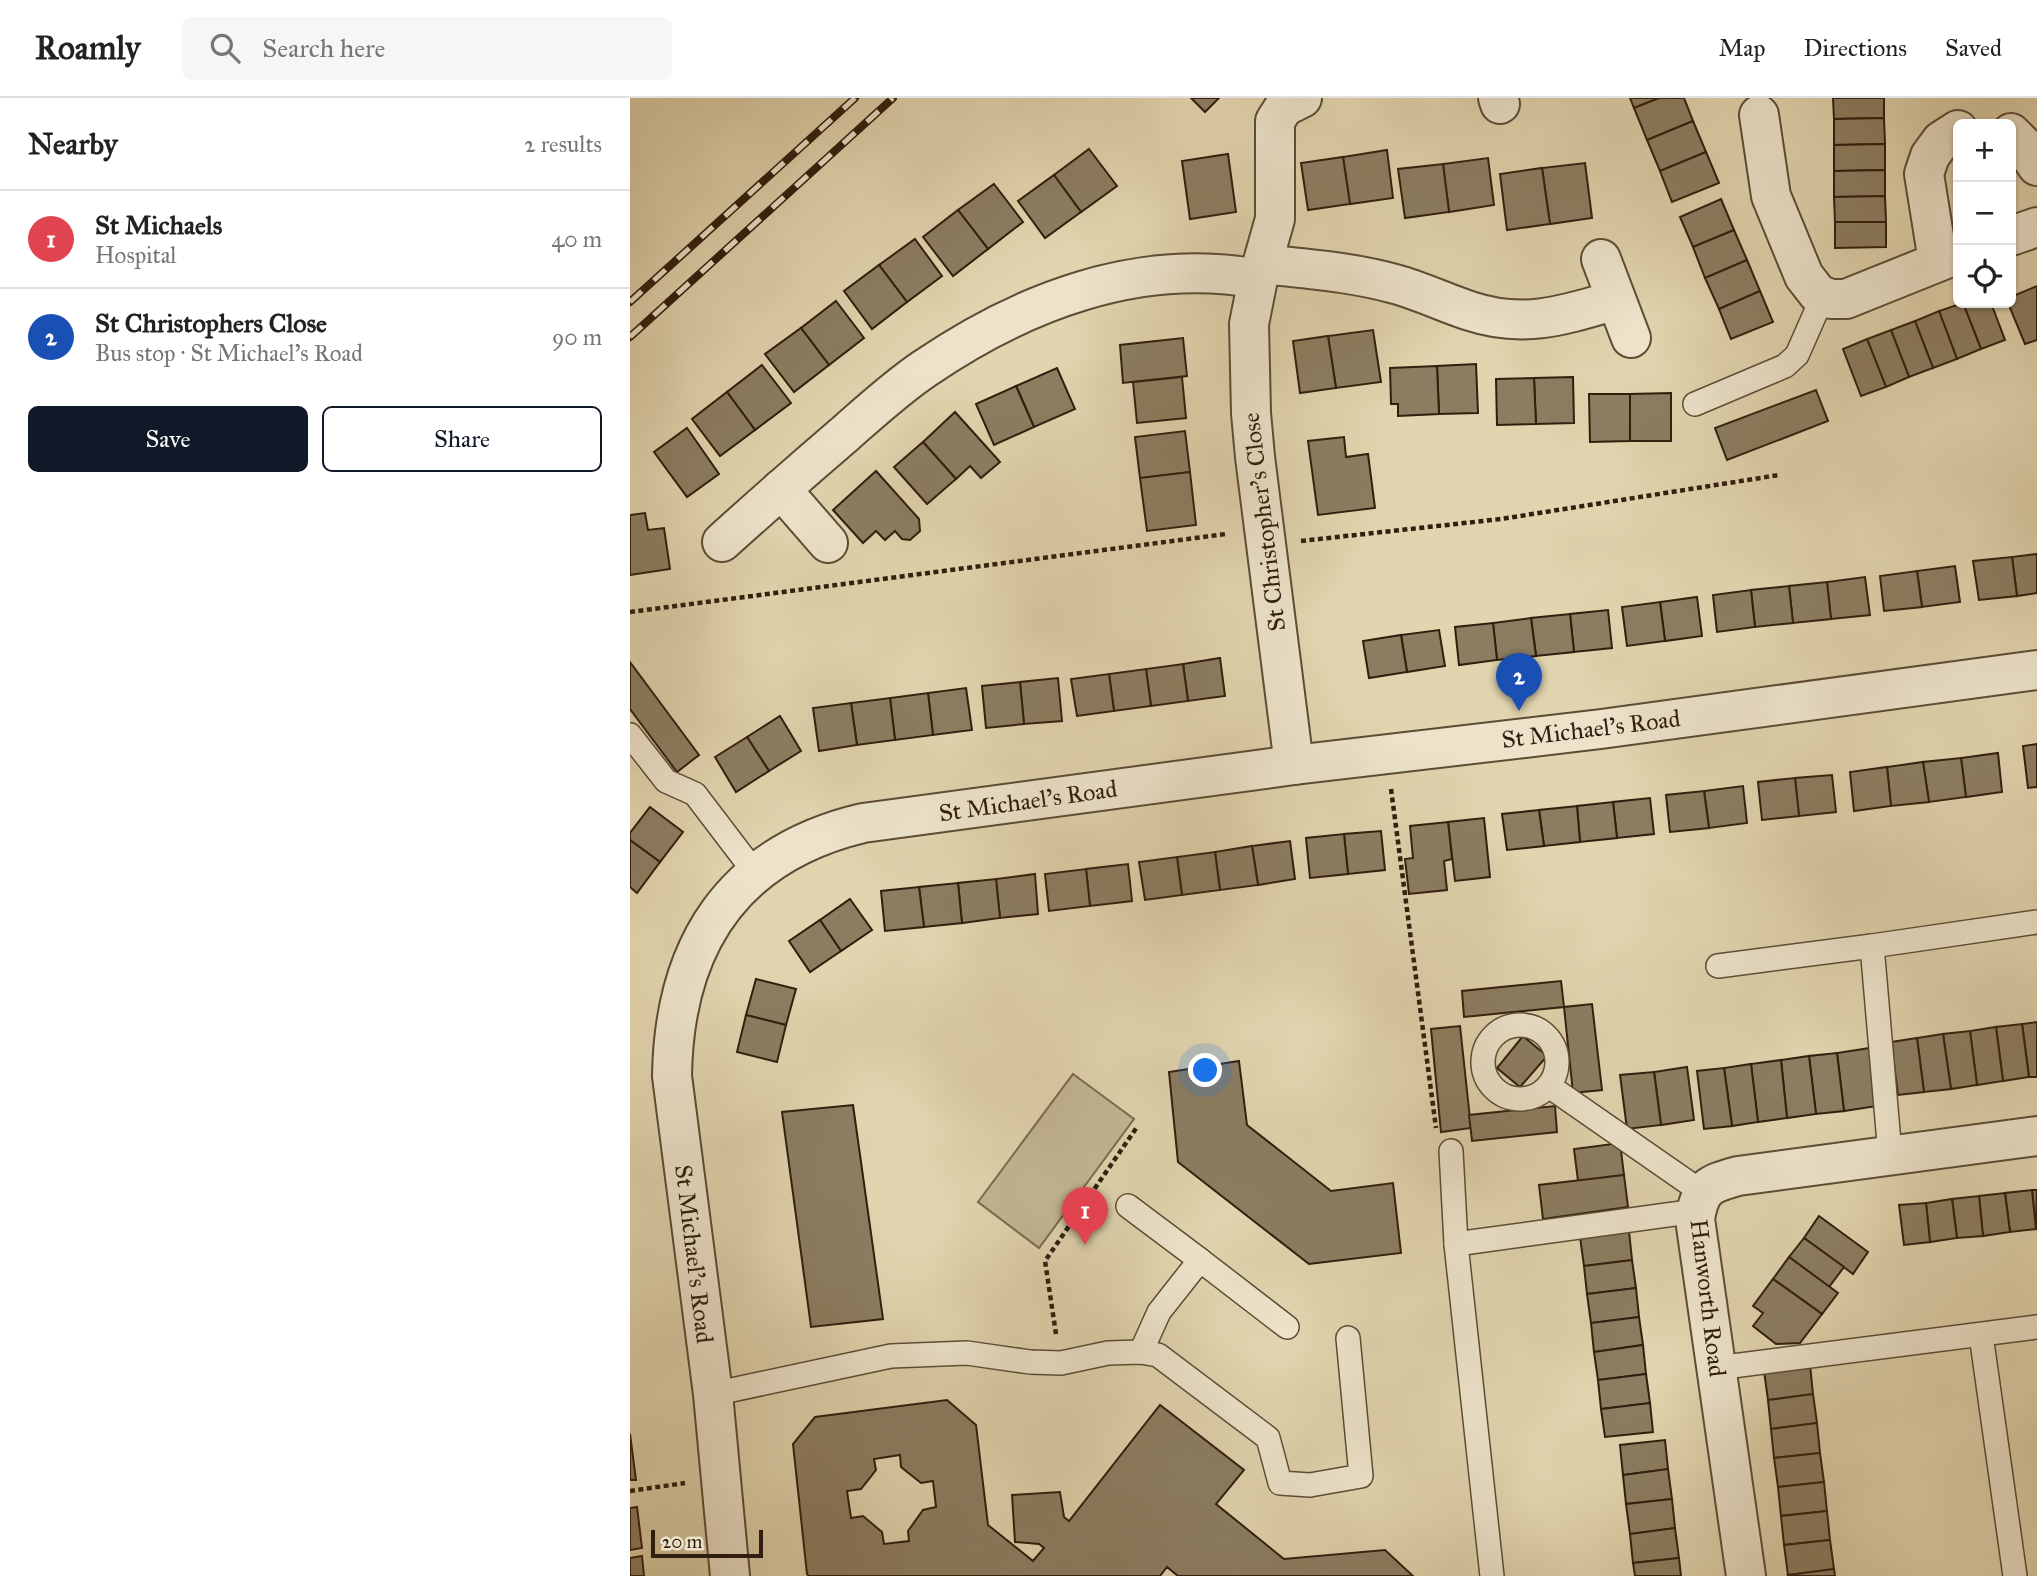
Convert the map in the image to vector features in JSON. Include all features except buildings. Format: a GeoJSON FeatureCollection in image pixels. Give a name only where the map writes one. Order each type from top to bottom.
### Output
{"type":"FeatureCollection","features":[{"type":"Feature","properties":{"kind":"street","name":"St Christopher's Close"},"geometry":{"type":"LineString","coordinates":[[1294,765],[1264,537],[1250,402],[1249,324],[1275,219],[1275,121],[1284,107],[1302,98]]}},
{"type":"Feature","properties":{"kind":"street"},"geometry":{"type":"LineString","coordinates":[[1759,116],[1771,197],[1804,276],[1811,287],[1831,299],[1846,299],[1948,258],[1924,174],[1930,156],[1941,142],[1953,134]]}},
{"type":"Feature","properties":{"kind":"street"},"geometry":{"type":"LineString","coordinates":[[2016,138],[2037,166]]}},
{"type":"Feature","properties":{"kind":"street"},"geometry":{"type":"LineString","coordinates":[[2016,234],[2037,228]]}},
{"type":"Feature","properties":{"kind":"street"},"geometry":{"type":"LineString","coordinates":[[1601,259],[1631,338]]}},
{"type":"Feature","properties":{"kind":"street"},"geometry":{"type":"LineString","coordinates":[[722,542],[884,400],[924,369],[967,341],[1023,313],[1055,299],[1094,288],[1158,274],[1196,271],[1332,271],[1394,284],[1484,316],[1511,319],[1557,318],[1616,300]]}},
{"type":"Feature","properties":{"kind":"street"},"geometry":{"type":"LineString","coordinates":[[781,489],[828,543]]}},
{"type":"Feature","properties":{"kind":"street","name":"St Michael's Road"},"geometry":{"type":"LineString","coordinates":[[730,1576],[713,1394],[672,1076],[672,1041],[686,977],[697,947],[720,909],[756,874],[780,856],[809,840],[863,823],[1294,765],[1601,729],[2037,670]]}},
{"type":"Feature","properties":{"kind":"street","name":"Hanworth Road"},"geometry":{"type":"LineString","coordinates":[[1745,1576],[1695,1219],[1699,1202],[1716,1182],[1738,1177],[1890,1154],[2037,1136]]}},
{"type":"Feature","properties":{"kind":"lane"},"geometry":{"type":"LineString","coordinates":[[1695,404],[1785,366],[1797,355],[1823,296]]}},
{"type":"Feature","properties":{"kind":"lane"},"geometry":{"type":"LineString","coordinates":[[630,735],[666,781],[695,793],[756,874]]}},
{"type":"Feature","properties":{"kind":"lane"},"geometry":{"type":"LineString","coordinates":[[1718,967],[2037,922]]}},
{"type":"Feature","properties":{"kind":"lane"},"geometry":{"type":"LineString","coordinates":[[1872,946],[1890,1154]]}},
{"type":"Feature","properties":{"kind":"lane"},"geometry":{"type":"LineString","coordinates":[[1549,1086],[1699,1202]]}},
{"type":"Feature","properties":{"kind":"lane"},"geometry":{"type":"LineString","coordinates":[[1451,1151],[1457,1244],[1492,1576]]}},
{"type":"Feature","properties":{"kind":"lane"},"geometry":{"type":"LineString","coordinates":[[1457,1244],[1699,1202]]}},
{"type":"Feature","properties":{"kind":"lane"},"geometry":{"type":"LineString","coordinates":[[1128,1206],[1287,1327]]}},
{"type":"Feature","properties":{"kind":"lane"},"geometry":{"type":"LineString","coordinates":[[1141,1352],[1160,1312],[1200,1260]]}},
{"type":"Feature","properties":{"kind":"lane"},"geometry":{"type":"LineString","coordinates":[[1717,1368],[2037,1327]]}},
{"type":"Feature","properties":{"kind":"lane"},"geometry":{"type":"LineString","coordinates":[[1981,1335],[2015,1576]]}},
{"type":"Feature","properties":{"kind":"lane"},"geometry":{"type":"LineString","coordinates":[[713,1394],[891,1356],[967,1353],[1061,1363],[1108,1353],[1141,1352],[1158,1355],[1268,1438],[1280,1483],[1310,1485],[1362,1476],[1349,1338]]}},
{"type":"Feature","properties":{"kind":"path"},"geometry":{"type":"LineString","coordinates":[[630,612],[925,572],[1083,554],[1501,519],[1779,475]]}},
{"type":"Feature","properties":{"kind":"path"},"geometry":{"type":"LineString","coordinates":[[1061,1363],[1045,1261],[1137,1127]]}},
{"type":"Feature","properties":{"kind":"path"},"geometry":{"type":"LineString","coordinates":[[630,1491],[683,1484]]}},
{"type":"Feature","properties":{"kind":"shaded area"},"geometry":{"type":"Polygon","coordinates":[[[1073,1074],[1134,1119],[1039,1248],[978,1202],[1073,1074]]]}},
{"type":"Feature","properties":{"kind":"railway"},"geometry":{"type":"LineString","coordinates":[[630,302],[855,98]]}},
{"type":"Feature","properties":{"kind":"railway"},"geometry":{"type":"LineString","coordinates":[[630,337],[893,98]]}},
{"type":"Feature","properties":{"kind":"place","name":"St Christophers Close"},"geometry":{"type":"Point","coordinates":[1519,711]}},
{"type":"Feature","properties":{"kind":"place","name":"St Michaels"},"geometry":{"type":"Point","coordinates":[1085,1245]}}]}
